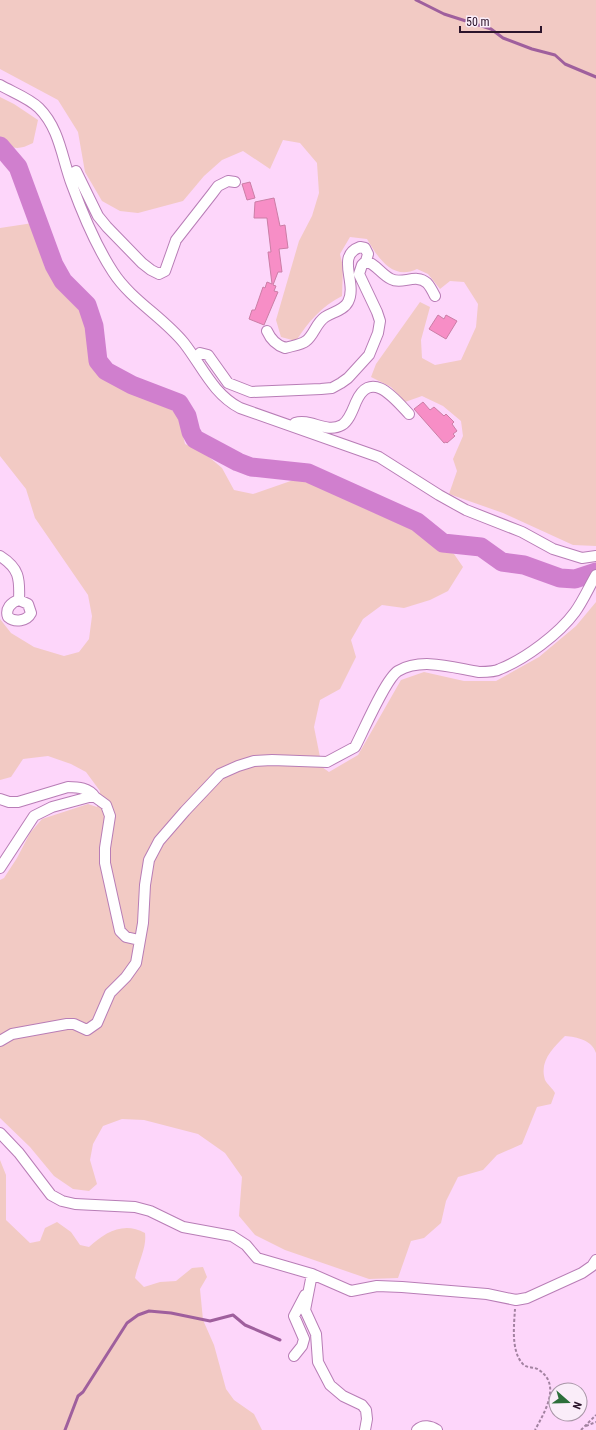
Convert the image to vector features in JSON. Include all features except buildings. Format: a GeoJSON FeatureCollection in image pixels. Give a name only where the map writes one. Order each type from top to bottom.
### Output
{"type":"FeatureCollection","features":[{"type":"Feature","properties":{"kind":"street"},"geometry":{"type":"LineString","coordinates":[[0,85],[38,107],[44,114],[56,134],[78,202],[101,252],[114,274],[130,292],[170,327],[195,358],[218,392],[226,400],[240,408],[380,457],[439,495],[466,510],[522,532],[553,549],[582,558],[596,556]]}},
{"type":"Feature","properties":{"kind":"street"},"geometry":{"type":"LineString","coordinates":[[69,175],[76,171],[98,216],[106,227],[142,263],[159,274],[165,271],[176,240],[218,186],[228,181],[235,182]]}},
{"type":"Feature","properties":{"kind":"street"},"geometry":{"type":"LineString","coordinates":[[195,358],[200,353],[208,355],[228,383],[251,392],[322,389],[332,388],[341,383],[348,378],[369,355],[378,334],[380,321],[359,274],[368,254],[365,248],[360,247],[351,252],[347,262],[351,288],[348,303],[342,308],[324,317],[317,324],[306,341],[285,348],[278,346],[271,339],[267,331]]}},
{"type":"Feature","properties":{"kind":"street"},"geometry":{"type":"LineString","coordinates":[[366,261],[374,264],[389,278],[398,282],[420,279],[427,283],[436,296]]}},
{"type":"Feature","properties":{"kind":"street"},"geometry":{"type":"LineString","coordinates":[[293,426],[295,423],[303,421],[331,429],[343,425],[351,414],[358,398],[364,390],[371,386],[390,394],[409,414]]}},
{"type":"Feature","properties":{"kind":"street"},"geometry":{"type":"LineString","coordinates":[[0,556],[8,561],[19,578],[19,600]]}},
{"type":"Feature","properties":{"kind":"street"},"geometry":{"type":"LineString","coordinates":[[0,1041],[12,1034],[67,1024],[74,1024],[83,1029],[92,1027],[97,1023],[110,994],[126,977],[136,963],[143,923],[145,885],[152,851],[185,811],[220,774],[254,761],[272,760],[327,762],[351,751],[355,747],[386,687],[397,671],[411,665],[434,664],[481,672],[499,670],[526,654],[567,622],[576,612],[596,575]]}},
{"type":"Feature","properties":{"kind":"street"},"geometry":{"type":"LineString","coordinates":[[0,799],[9,802],[18,802],[68,787],[76,787],[91,792],[106,805],[110,816],[104,848],[105,863],[120,931],[126,937],[139,940]]}},
{"type":"Feature","properties":{"kind":"street"},"geometry":{"type":"LineString","coordinates":[[0,868],[34,816],[52,807],[89,796],[95,797]]}},
{"type":"Feature","properties":{"kind":"street"},"geometry":{"type":"LineString","coordinates":[[0,1133],[19,1153],[51,1195],[62,1200],[75,1204],[134,1207],[150,1211],[183,1227],[232,1236],[246,1245],[257,1258],[312,1274],[351,1290],[377,1286],[402,1287],[487,1294],[516,1300],[527,1298],[582,1273],[592,1266],[596,1260]]}},
{"type":"Feature","properties":{"kind":"street"},"geometry":{"type":"LineString","coordinates":[[312,1274],[305,1310],[316,1334],[317,1356],[321,1371],[330,1385],[337,1392],[363,1407],[367,1413],[365,1430]]}},
{"type":"Feature","properties":{"kind":"street"},"geometry":{"type":"LineString","coordinates":[[294,1356],[302,1346],[304,1339],[294,1320],[294,1312],[308,1289]]}},
{"type":"Feature","properties":{"kind":"street"},"geometry":{"type":"LineString","coordinates":[[417,1430],[420,1427],[428,1426],[437,1430]]}},
{"type":"Feature","properties":{"kind":"path"},"geometry":{"type":"LineString","coordinates":[[516,1300],[514,1329],[519,1359],[524,1365],[539,1369],[547,1380],[550,1388],[550,1400],[535,1430]]}},
{"type":"Feature","properties":{"kind":"path"},"geometry":{"type":"LineString","coordinates":[[582,1429],[596,1415]]}},
{"type":"Feature","properties":{"kind":"path"},"geometry":{"type":"LineString","coordinates":[[582,1429],[591,1423],[596,1422]]}},
{"type":"Feature","properties":{"kind":"shaded area"},"geometry":{"type":"Polygon","coordinates":[[[0,0],[596,0],[596,546],[573,545],[503,513],[449,494],[457,471],[453,459],[463,436],[461,421],[443,406],[422,396],[405,402],[391,387],[371,377],[376,364],[420,302],[430,307],[421,340],[422,358],[435,365],[461,360],[476,327],[478,304],[464,282],[450,281],[440,289],[428,274],[417,269],[408,272],[394,270],[381,260],[367,239],[350,237],[340,254],[343,267],[342,296],[316,315],[296,341],[281,337],[276,320],[299,241],[312,216],[319,193],[317,163],[300,143],[283,140],[270,169],[243,151],[222,160],[204,176],[183,201],[138,213],[120,211],[102,201],[85,172],[78,132],[58,100],[0,69],[0,0]]]}},
{"type":"Feature","properties":{"kind":"shaded area"},"geometry":{"type":"Polygon","coordinates":[[[0,97],[14,104],[38,120],[33,143],[24,147],[16,148],[9,146],[0,140],[0,97]]]}},
{"type":"Feature","properties":{"kind":"shaded area"},"geometry":{"type":"Polygon","coordinates":[[[33,223],[45,268],[58,288],[81,312],[87,333],[92,362],[104,375],[138,396],[164,404],[178,415],[185,444],[203,452],[222,468],[234,490],[253,494],[305,476],[344,499],[420,533],[440,548],[454,554],[463,567],[448,591],[430,600],[404,608],[382,605],[363,619],[351,640],[356,657],[340,689],[320,700],[314,727],[322,767],[329,772],[358,755],[401,680],[424,672],[464,681],[496,681],[539,657],[576,626],[596,602],[596,1053],[588,1042],[574,1037],[565,1036],[556,1045],[548,1055],[544,1067],[545,1080],[555,1093],[551,1104],[537,1107],[522,1144],[497,1155],[483,1170],[458,1177],[446,1201],[441,1223],[424,1238],[411,1241],[398,1278],[369,1279],[285,1250],[255,1235],[239,1216],[242,1177],[225,1153],[198,1134],[144,1120],[122,1119],[103,1126],[93,1144],[90,1160],[97,1184],[89,1191],[73,1189],[54,1176],[30,1147],[0,1118],[0,880],[4,878],[17,858],[30,833],[42,819],[88,804],[97,807],[100,791],[86,772],[71,764],[48,756],[23,759],[11,777],[0,780],[0,619],[11,633],[34,647],[64,656],[79,652],[89,639],[92,616],[88,595],[35,518],[26,489],[0,456],[0,228],[33,223]]]}},
{"type":"Feature","properties":{"kind":"shaded area"},"geometry":{"type":"Polygon","coordinates":[[[0,1160],[6,1175],[6,1220],[30,1243],[40,1241],[45,1228],[57,1222],[71,1232],[80,1245],[89,1247],[108,1233],[122,1228],[130,1228],[145,1233],[144,1250],[135,1278],[144,1287],[160,1282],[176,1281],[192,1268],[203,1267],[207,1277],[200,1289],[203,1320],[214,1345],[226,1389],[234,1400],[254,1414],[262,1430],[0,1430],[0,1160]]]}},
{"type":"Feature","properties":{"kind":"waterway"},"geometry":{"type":"LineString","coordinates":[[416,0],[444,14],[491,29],[503,38],[532,49],[555,55],[565,64],[596,77]]}},
{"type":"Feature","properties":{"kind":"waterway"},"geometry":{"type":"LineString","coordinates":[[0,146],[18,167],[54,265],[63,281],[87,305],[94,326],[98,361],[106,371],[132,385],[179,403],[187,416],[191,432],[195,439],[238,462],[251,467],[308,473],[417,522],[443,543],[481,547],[502,562],[524,565],[560,578],[575,579],[596,572]]}},
{"type":"Feature","properties":{"kind":"waterway"},"geometry":{"type":"LineString","coordinates":[[65,1430],[78,1396],[83,1392],[127,1323],[138,1315],[149,1311],[171,1313],[210,1321],[233,1315],[245,1325],[280,1340]]}}]}
